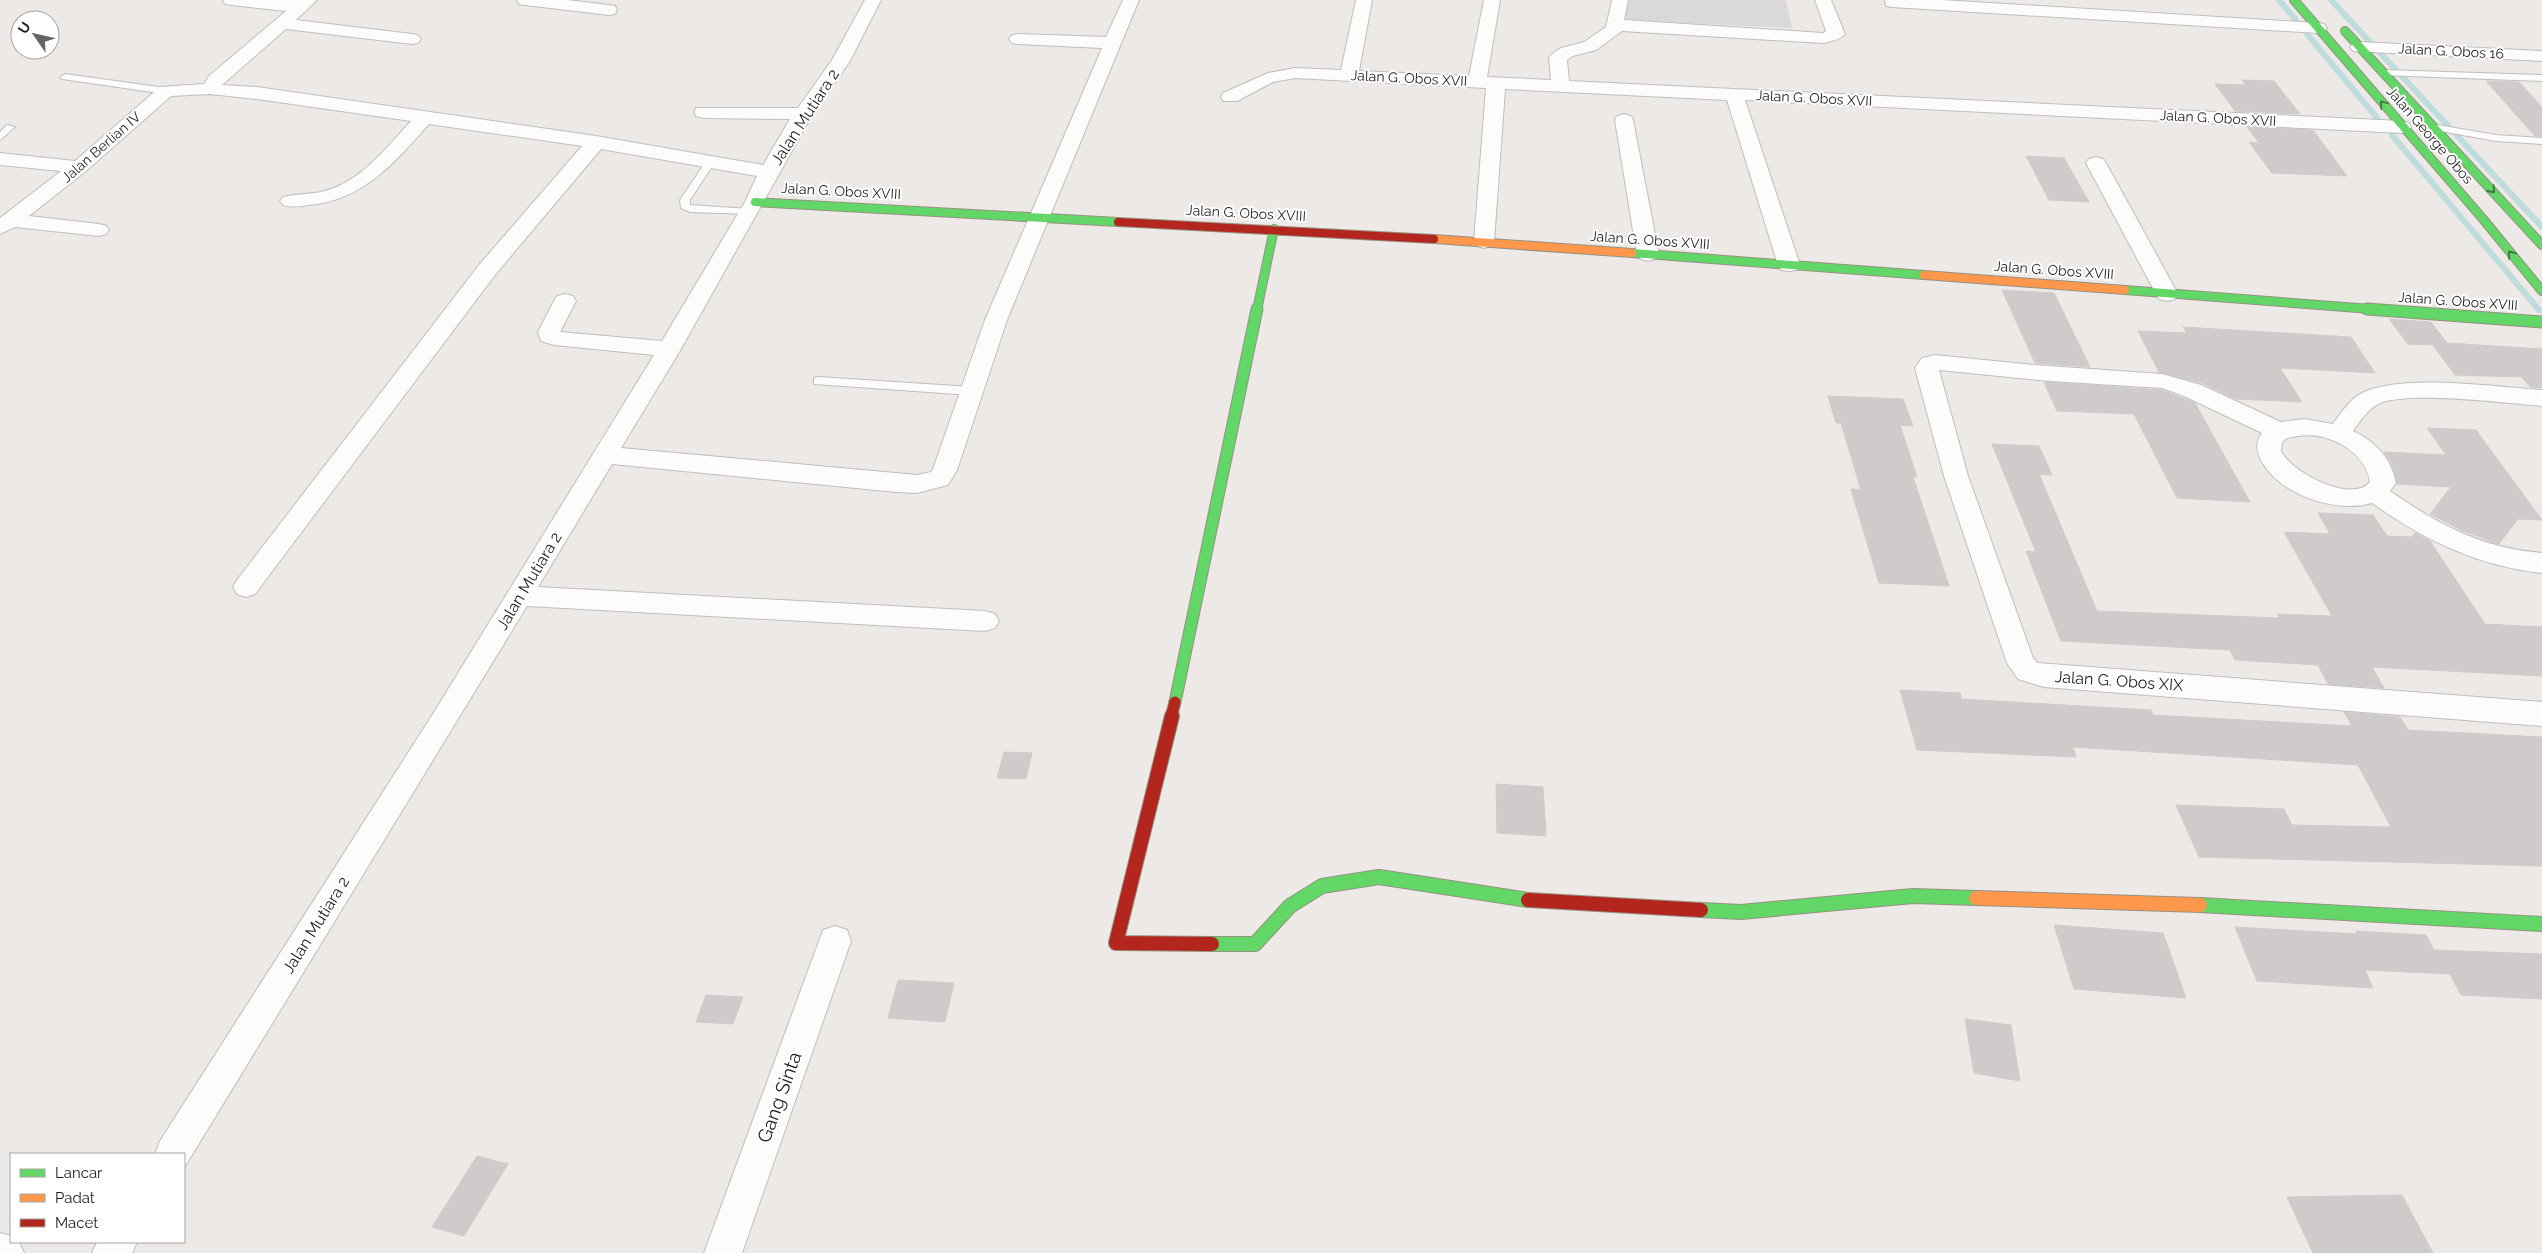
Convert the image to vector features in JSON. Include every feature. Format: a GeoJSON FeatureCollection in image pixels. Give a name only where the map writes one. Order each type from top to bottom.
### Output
{"type":"FeatureCollection","features":[{"type":"Feature","properties":{"kind":"street"},"geometry":{"type":"LineString","coordinates":[[231,0],[304,3]]}},
{"type":"Feature","properties":{"kind":"street"},"geometry":{"type":"LineString","coordinates":[[525,0],[609,10]]}},
{"type":"Feature","properties":{"kind":"street","name":"Jalan Mutiara 2"},"geometry":{"type":"LineString","coordinates":[[174,1153],[670,349],[752,207],[769,172],[803,114],[841,61],[873,0]]}},
{"type":"Feature","properties":{"kind":"street"},"geometry":{"type":"LineString","coordinates":[[606,454],[896,483],[932,482],[939,479],[945,470],[996,320],[1131,0]]}},
{"type":"Feature","properties":{"kind":"street"},"geometry":{"type":"LineString","coordinates":[[1349,75],[1364,0]]}},
{"type":"Feature","properties":{"kind":"street"},"geometry":{"type":"LineString","coordinates":[[1484,242],[1486,81],[1492,0]]}},
{"type":"Feature","properties":{"kind":"street"},"geometry":{"type":"LineString","coordinates":[[1560,85],[1558,58],[1567,52],[1586,67],[1599,41],[1614,29],[1620,0]]}},
{"type":"Feature","properties":{"kind":"street"},"geometry":{"type":"LineString","coordinates":[[1615,25],[1824,38],[1836,34],[1824,0]]}},
{"type":"Feature","properties":{"kind":"street","name":"Jalan George Obos"},"geometry":{"type":"LineString","coordinates":[[2294,0],[2483,219],[2542,292]]}},
{"type":"Feature","properties":{"kind":"street"},"geometry":{"type":"LineString","coordinates":[[1892,2],[2318,28]]}},
{"type":"Feature","properties":{"kind":"street"},"geometry":{"type":"LineString","coordinates":[[210,89],[215,80],[304,3]]}},
{"type":"Feature","properties":{"kind":"street","name":"Jalan George Obos"},"geometry":{"type":"LineString","coordinates":[[2335,20],[2542,245]]}},
{"type":"Feature","properties":{"kind":"street"},"geometry":{"type":"LineString","coordinates":[[282,22],[412,39]]}},
{"type":"Feature","properties":{"kind":"street"},"geometry":{"type":"LineString","coordinates":[[1018,39],[1113,43]]}},
{"type":"Feature","properties":{"kind":"street","name":"Jalan G. Obos 16"},"geometry":{"type":"LineString","coordinates":[[2359,47],[2542,56]]}},
{"type":"Feature","properties":{"kind":"street","name":"Jalan G. Obos XVII"},"geometry":{"type":"LineString","coordinates":[[1230,97],[1268,78],[1281,74],[1349,75],[1560,85],[1586,67],[1734,94],[2402,127]]}},
{"type":"Feature","properties":{"kind":"street"},"geometry":{"type":"LineString","coordinates":[[166,91],[210,89],[257,93],[596,142],[769,172]]}},
{"type":"Feature","properties":{"kind":"street","name":"Jalan Berlian IV"},"geometry":{"type":"LineString","coordinates":[[6,224],[79,166],[166,91]]}},
{"type":"Feature","properties":{"kind":"street"},"geometry":{"type":"LineString","coordinates":[[1734,94],[1789,265]]}},
{"type":"Feature","properties":{"kind":"street"},"geometry":{"type":"LineString","coordinates":[[703,112],[803,114]]}},
{"type":"Feature","properties":{"kind":"street"},"geometry":{"type":"LineString","coordinates":[[290,201],[326,197],[370,177],[424,118]]}},
{"type":"Feature","properties":{"kind":"street"},"geometry":{"type":"LineString","coordinates":[[1624,120],[1648,255]]}},
{"type":"Feature","properties":{"kind":"street"},"geometry":{"type":"LineString","coordinates":[[246,587],[487,270],[596,142]]}},
{"type":"Feature","properties":{"kind":"street"},"geometry":{"type":"LineString","coordinates":[[0,158],[79,166]]}},
{"type":"Feature","properties":{"kind":"street"},"geometry":{"type":"LineString","coordinates":[[2096,163],[2167,294]]}},
{"type":"Feature","properties":{"kind":"street","name":"Jalan G. Obos XVIII"},"geometry":{"type":"LineString","coordinates":[[752,207],[1041,217],[1484,242],[2542,322]]}},
{"type":"Feature","properties":{"kind":"street"},"geometry":{"type":"LineString","coordinates":[[6,224],[99,230]]}},
{"type":"Feature","properties":{"kind":"street"},"geometry":{"type":"LineString","coordinates":[[1274,229],[1180,681],[1116,942],[1255,944],[1290,906],[1322,886],[1379,877],[1517,899],[1741,912],[1913,896],[2200,904],[2542,924]]}},
{"type":"Feature","properties":{"kind":"street"},"geometry":{"type":"LineString","coordinates":[[565,301],[549,332],[549,336],[670,349]]}},
{"type":"Feature","properties":{"kind":"street","name":"Jalan G. Obos XIX"},"geometry":{"type":"LineString","coordinates":[[2280,431],[2202,395],[2162,381],[2050,374],[1935,362],[1930,363],[1927,368],[1930,386],[1956,476],[2021,663],[2028,672],[2044,676],[2542,714]]}},
{"type":"Feature","properties":{"kind":"street"},"geometry":{"type":"LineString","coordinates":[[2338,434],[2352,416],[2371,398],[2400,391],[2542,398]]}},
{"type":"Feature","properties":{"kind":"street"},"geometry":{"type":"LineString","coordinates":[[2306,427],[2338,434],[2358,444],[2374,457],[2383,471],[2383,483],[2375,492],[2358,497],[2337,496],[2314,490],[2292,478],[2277,465],[2269,451],[2270,439],[2280,431],[2306,427]]}},
{"type":"Feature","properties":{"kind":"street"},"geometry":{"type":"LineString","coordinates":[[2375,492],[2414,521],[2460,543],[2496,558],[2542,563]]}},
{"type":"Feature","properties":{"kind":"street"},"geometry":{"type":"LineString","coordinates":[[519,596],[985,621]]}},
{"type":"Feature","properties":{"kind":"street","name":"Gang Sinta"},"geometry":{"type":"LineString","coordinates":[[723,1253],[834,941]]}},
{"type":"Feature","properties":{"kind":"street"},"geometry":{"type":"LineString","coordinates":[[0,1252],[5,1253]]}},
{"type":"Feature","properties":{"kind":"lane"},"geometry":{"type":"LineString","coordinates":[[2383,73],[2542,78]]}},
{"type":"Feature","properties":{"kind":"lane"},"geometry":{"type":"LineString","coordinates":[[65,77],[166,91]]}},
{"type":"Feature","properties":{"kind":"lane"},"geometry":{"type":"LineString","coordinates":[[0,138],[10,127]]}},
{"type":"Feature","properties":{"kind":"lane"},"geometry":{"type":"LineString","coordinates":[[2432,127],[2496,138],[2542,141]]}},
{"type":"Feature","properties":{"kind":"lane"},"geometry":{"type":"LineString","coordinates":[[710,162],[685,200],[685,206],[690,209],[752,207]]}},
{"type":"Feature","properties":{"kind":"lane"},"geometry":{"type":"LineString","coordinates":[[818,381],[972,391]]}},
{"type":"Feature","properties":{"kind":"shaded area"},"geometry":{"type":"Polygon","coordinates":[[[1625,0],[1786,0],[1792,28],[1626,20],[1625,0]]]}},
{"type":"Feature","properties":{"kind":"building"},"geometry":{"type":"Polygon","coordinates":[[[2242,80],[2274,81],[2300,114],[2235,111],[2215,84],[2246,85],[2242,80]]]}},
{"type":"Feature","properties":{"kind":"building"},"geometry":{"type":"Polygon","coordinates":[[[2486,81],[2519,82],[2542,107],[2542,136],[2535,136],[2486,81]]]}},
{"type":"Feature","properties":{"kind":"building"},"geometry":{"type":"Polygon","coordinates":[[[2247,127],[2313,130],[2347,176],[2272,173],[2249,142],[2259,143],[2247,127]]]}},
{"type":"Feature","properties":{"kind":"building"},"geometry":{"type":"Polygon","coordinates":[[[2026,156],[2064,158],[2089,202],[2049,200],[2026,156]]]}},
{"type":"Feature","properties":{"kind":"building"},"geometry":{"type":"Polygon","coordinates":[[[2002,290],[2054,293],[2090,367],[2035,363],[2002,290]]]}},
{"type":"Feature","properties":{"kind":"building"},"geometry":{"type":"Polygon","coordinates":[[[2389,319],[2431,322],[2447,343],[2542,349],[2542,388],[2530,387],[2522,377],[2455,375],[2433,345],[2408,344],[2389,319]]]}},
{"type":"Feature","properties":{"kind":"building"},"geometry":{"type":"Polygon","coordinates":[[[2183,327],[2351,337],[2375,373],[2280,368],[2302,402],[2236,399],[2202,383],[2159,372],[2138,331],[2187,333],[2183,327]]]}},
{"type":"Feature","properties":{"kind":"building"},"geometry":{"type":"Polygon","coordinates":[[[2044,382],[2162,390],[2195,403],[2250,502],[2177,498],[2134,414],[2057,411],[2044,382]]]}},
{"type":"Feature","properties":{"kind":"building"},"geometry":{"type":"Polygon","coordinates":[[[1828,396],[1903,399],[1913,426],[1900,425],[1917,477],[1913,477],[1949,586],[1879,583],[1851,489],[1861,490],[1841,423],[1836,423],[1828,396]]]}},
{"type":"Feature","properties":{"kind":"building"},"geometry":{"type":"Polygon","coordinates":[[[2427,428],[2476,430],[2542,520],[2518,519],[2499,544],[2463,531],[2430,514],[2451,487],[2397,484],[2392,465],[2384,452],[2446,455],[2427,428]]]}},
{"type":"Feature","properties":{"kind":"building"},"geometry":{"type":"Polygon","coordinates":[[[1992,444],[2039,446],[2052,475],[2039,474],[2097,611],[2280,618],[2277,614],[2332,616],[2284,532],[2330,534],[2318,513],[2373,515],[2387,536],[2412,537],[2415,533],[2430,541],[2485,624],[2542,627],[2542,676],[2372,667],[2384,688],[2328,684],[2318,665],[2235,660],[2230,650],[2061,641],[2026,551],[2036,552],[1992,444]]]}},
{"type":"Feature","properties":{"kind":"building"},"geometry":{"type":"Polygon","coordinates":[[[1900,690],[1960,693],[1961,699],[2151,710],[2153,715],[2352,726],[2344,712],[2400,717],[2408,730],[2542,737],[2542,866],[2199,857],[2176,805],[2284,809],[2292,825],[2391,827],[2358,765],[2073,747],[2076,757],[1917,750],[1900,690]]]}},
{"type":"Feature","properties":{"kind":"building"},"geometry":{"type":"Polygon","coordinates":[[[1004,752],[1032,753],[1026,779],[997,778],[1004,752]]]}},
{"type":"Feature","properties":{"kind":"building"},"geometry":{"type":"Polygon","coordinates":[[[1496,784],[1543,787],[1546,836],[1497,833],[1496,784]]]}},
{"type":"Feature","properties":{"kind":"building"},"geometry":{"type":"Polygon","coordinates":[[[2054,925],[2163,933],[2186,998],[2074,989],[2054,925]]]}},
{"type":"Feature","properties":{"kind":"building"},"geometry":{"type":"Polygon","coordinates":[[[2235,927],[2357,934],[2356,931],[2426,935],[2434,950],[2542,954],[2542,999],[2461,995],[2450,974],[2365,970],[2373,988],[2257,981],[2235,927]]]}},
{"type":"Feature","properties":{"kind":"building"},"geometry":{"type":"Polygon","coordinates":[[[898,980],[954,983],[945,1022],[888,1018],[898,980]]]}},
{"type":"Feature","properties":{"kind":"building"},"geometry":{"type":"Polygon","coordinates":[[[706,995],[743,997],[733,1024],[696,1022],[706,995]]]}},
{"type":"Feature","properties":{"kind":"building"},"geometry":{"type":"Polygon","coordinates":[[[1965,1019],[2011,1025],[2020,1081],[1974,1073],[1965,1019]]]}},
{"type":"Feature","properties":{"kind":"building"},"geometry":{"type":"Polygon","coordinates":[[[477,1156],[508,1164],[464,1236],[432,1227],[477,1156]]]}},
{"type":"Feature","properties":{"kind":"building"},"geometry":{"type":"Polygon","coordinates":[[[2402,1195],[2433,1253],[2313,1253],[2287,1197],[2402,1195]]]}},
{"type":"Feature","properties":{"kind":"waterway"},"geometry":{"type":"LineString","coordinates":[[2279,0],[2295,19]]}},
{"type":"Feature","properties":{"kind":"waterway"},"geometry":{"type":"LineString","coordinates":[[2331,0],[2542,227]]}},
{"type":"Feature","properties":{"kind":"waterway"},"geometry":{"type":"LineString","coordinates":[[2307,34],[2377,118]]}},
{"type":"Feature","properties":{"kind":"waterway"},"geometry":{"type":"LineString","coordinates":[[2392,135],[2539,310]]}},
{"type":"Feature","properties":{"kind":"traffic: fast"},"geometry":{"type":"LineString","coordinates":[[2294,0],[2483,219],[2542,291]]}},
{"type":"Feature","properties":{"kind":"traffic: fast"},"geometry":{"type":"LineString","coordinates":[[2345,31],[2542,245]]}},
{"type":"Feature","properties":{"kind":"traffic: fast"},"geometry":{"type":"LineString","coordinates":[[755,202],[1118,222]]}},
{"type":"Feature","properties":{"kind":"traffic: fast"},"geometry":{"type":"LineString","coordinates":[[1175,702],[1274,229]]}},
{"type":"Feature","properties":{"kind":"traffic: fast"},"geometry":{"type":"LineString","coordinates":[[1632,253],[1924,275]]}},
{"type":"Feature","properties":{"kind":"traffic: fast"},"geometry":{"type":"LineString","coordinates":[[2125,290],[2542,322]]}},
{"type":"Feature","properties":{"kind":"traffic: fast"},"geometry":{"type":"LineString","coordinates":[[1212,944],[1255,944],[1290,906],[1322,886],[1379,877],[1528,900]]}},
{"type":"Feature","properties":{"kind":"traffic: fast"},"geometry":{"type":"LineString","coordinates":[[1701,910],[1741,912],[1913,896],[1976,898]]}},
{"type":"Feature","properties":{"kind":"traffic: fast"},"geometry":{"type":"LineString","coordinates":[[2200,905],[2542,924]]}},
{"type":"Feature","properties":{"kind":"traffic: slow"},"geometry":{"type":"LineString","coordinates":[[1434,239],[1632,253]]}},
{"type":"Feature","properties":{"kind":"traffic: slow"},"geometry":{"type":"LineString","coordinates":[[1924,275],[2125,290]]}},
{"type":"Feature","properties":{"kind":"traffic: slow"},"geometry":{"type":"LineString","coordinates":[[1976,898],[2200,905]]}},
{"type":"Feature","properties":{"kind":"traffic: jam"},"geometry":{"type":"LineString","coordinates":[[1118,222],[1434,239]]}},
{"type":"Feature","properties":{"kind":"traffic: jam"},"geometry":{"type":"LineString","coordinates":[[1175,702],[1116,943],[1212,944]]}},
{"type":"Feature","properties":{"kind":"traffic: jam"},"geometry":{"type":"LineString","coordinates":[[1528,900],[1701,910]]}}]}
